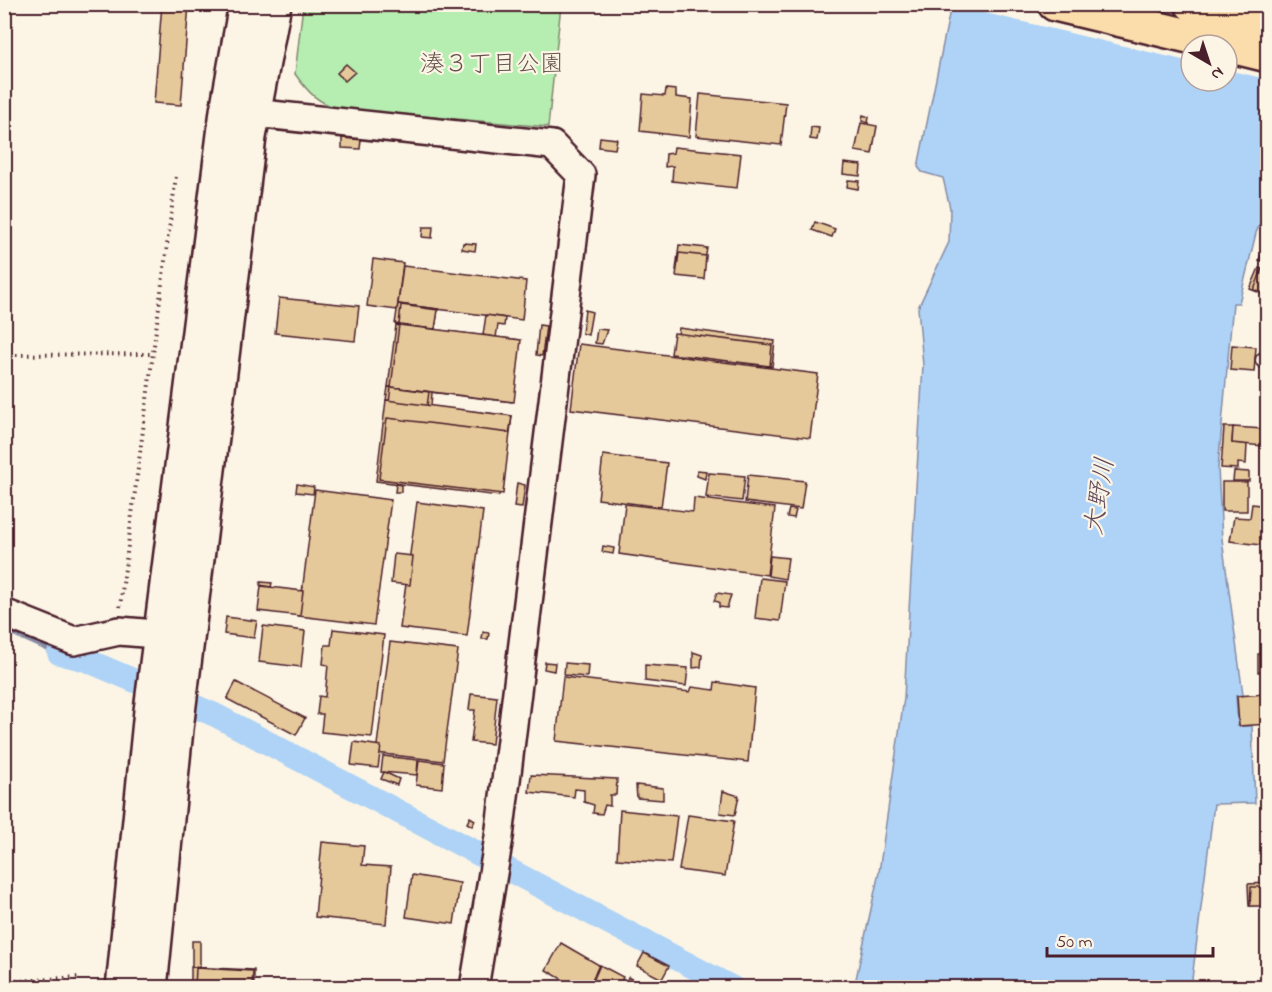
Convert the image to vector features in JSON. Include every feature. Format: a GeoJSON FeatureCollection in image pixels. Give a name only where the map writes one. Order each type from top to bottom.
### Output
{"type":"FeatureCollection","features":[{"type":"Feature","properties":{"kind":"main road"},"geometry":{"type":"LineString","coordinates":[[1054,4],[1179,34]]}},
{"type":"Feature","properties":{"kind":"main road"},"geometry":{"type":"LineString","coordinates":[[1192,4],[1268,22]]}},
{"type":"Feature","properties":{"kind":"main road"},"geometry":{"type":"LineString","coordinates":[[1239,48],[1268,55]]}},
{"type":"Feature","properties":{"kind":"street"},"geometry":{"type":"LineString","coordinates":[[150,987],[169,643],[241,112],[246,4]]}},
{"type":"Feature","properties":{"kind":"street"},"geometry":{"type":"LineString","coordinates":[[241,112],[274,4]]}},
{"type":"Feature","properties":{"kind":"street"},"geometry":{"type":"LineString","coordinates":[[241,112],[552,145],[581,175],[499,837],[474,987]]}},
{"type":"Feature","properties":{"kind":"street"},"geometry":{"type":"LineString","coordinates":[[4,613],[74,641],[119,631],[169,643]]}},
{"type":"Feature","properties":{"kind":"street"},"geometry":{"type":"LineString","coordinates":[[123,987],[164,720],[184,678],[169,643]]}},
{"type":"Feature","properties":{"kind":"path"},"geometry":{"type":"LineString","coordinates":[[119,631],[176,176]]}},
{"type":"Feature","properties":{"kind":"path"},"geometry":{"type":"LineString","coordinates":[[4,355],[154,354]]}},
{"type":"Feature","properties":{"kind":"path"},"geometry":{"type":"LineString","coordinates":[[4,982],[80,977]]}},
{"type":"Feature","properties":{"kind":"green space","name":"湊３丁目公園"},"geometry":{"type":"Polygon","coordinates":[[[303,5],[561,5],[548,127],[341,109],[326,104],[309,92],[295,74],[303,5]]]}},
{"type":"Feature","properties":{"kind":"water","name":"大野川"},"geometry":{"type":"Polygon","coordinates":[[[951,5],[1267,5],[1267,206],[1256,233],[1239,303],[1233,303],[1218,468],[1222,539],[1243,695],[1236,696],[1238,726],[1252,726],[1255,803],[1214,804],[1191,987],[854,988],[879,872],[904,698],[923,365],[918,308],[949,242],[950,208],[943,178],[922,172],[918,167],[951,5]]]}},
{"type":"Feature","properties":{"kind":"pier"},"geometry":{"type":"Polygon","coordinates":[[[948,4],[1267,5],[1267,79],[1239,73],[1239,33],[1179,33],[1179,59],[948,4]]]}},
{"type":"Feature","properties":{"kind":"building"},"geometry":{"type":"Polygon","coordinates":[[[162,4],[189,4],[181,105],[154,103],[162,4]]]}},
{"type":"Feature","properties":{"kind":"building"},"geometry":{"type":"Polygon","coordinates":[[[346,64],[355,72],[345,81],[337,73],[346,64]]]}},
{"type":"Feature","properties":{"kind":"building"},"geometry":{"type":"Polygon","coordinates":[[[666,89],[676,90],[676,97],[692,99],[689,137],[640,131],[643,94],[665,96],[666,89]]]}},
{"type":"Feature","properties":{"kind":"building"},"geometry":{"type":"Polygon","coordinates":[[[700,94],[786,103],[781,145],[696,136],[700,94]]]}},
{"type":"Feature","properties":{"kind":"building"},"geometry":{"type":"Polygon","coordinates":[[[863,115],[869,117],[868,123],[862,121],[863,115]]]}},
{"type":"Feature","properties":{"kind":"building"},"geometry":{"type":"Polygon","coordinates":[[[861,123],[877,126],[872,154],[855,151],[861,123]]]}},
{"type":"Feature","properties":{"kind":"building"},"geometry":{"type":"Polygon","coordinates":[[[811,127],[819,128],[817,140],[810,139],[811,127]]]}},
{"type":"Feature","properties":{"kind":"building"},"geometry":{"type":"Polygon","coordinates":[[[600,137],[617,139],[615,149],[599,147],[600,137]]]}},
{"type":"Feature","properties":{"kind":"building"},"geometry":{"type":"Polygon","coordinates":[[[342,138],[361,139],[360,149],[342,148],[342,138]]]}},
{"type":"Feature","properties":{"kind":"building"},"geometry":{"type":"Polygon","coordinates":[[[674,147],[741,154],[737,188],[672,181],[673,166],[665,167],[666,154],[673,153],[674,147]]]}},
{"type":"Feature","properties":{"kind":"building"},"geometry":{"type":"Polygon","coordinates":[[[844,163],[861,165],[860,176],[843,174],[844,163]]]}},
{"type":"Feature","properties":{"kind":"building"},"geometry":{"type":"Polygon","coordinates":[[[848,180],[859,181],[858,189],[847,187],[848,180]]]}},
{"type":"Feature","properties":{"kind":"building"},"geometry":{"type":"Polygon","coordinates":[[[815,222],[835,229],[832,237],[812,230],[815,222]]]}},
{"type":"Feature","properties":{"kind":"building"},"geometry":{"type":"Polygon","coordinates":[[[423,227],[433,227],[432,238],[422,237],[423,227]]]}},
{"type":"Feature","properties":{"kind":"building"},"geometry":{"type":"Polygon","coordinates":[[[1268,240],[1268,263],[1259,260],[1268,240]]]}},
{"type":"Feature","properties":{"kind":"building"},"geometry":{"type":"Polygon","coordinates":[[[463,243],[476,244],[475,251],[462,249],[463,243]]]}},
{"type":"Feature","properties":{"kind":"building"},"geometry":{"type":"Polygon","coordinates":[[[679,245],[707,248],[703,274],[676,270],[679,245]]]}},
{"type":"Feature","properties":{"kind":"building"},"geometry":{"type":"Polygon","coordinates":[[[679,253],[706,256],[704,279],[676,276],[679,253]]]}},
{"type":"Feature","properties":{"kind":"building"},"geometry":{"type":"Polygon","coordinates":[[[373,259],[403,263],[397,310],[367,306],[373,259]]]}},
{"type":"Feature","properties":{"kind":"building"},"geometry":{"type":"Polygon","coordinates":[[[403,266],[526,281],[522,320],[398,304],[403,266]]]}},
{"type":"Feature","properties":{"kind":"building"},"geometry":{"type":"Polygon","coordinates":[[[1259,268],[1268,272],[1268,296],[1250,289],[1259,268]]]}},
{"type":"Feature","properties":{"kind":"building"},"geometry":{"type":"Polygon","coordinates":[[[1262,269],[1268,272],[1268,295],[1254,290],[1262,269]]]}},
{"type":"Feature","properties":{"kind":"building"},"geometry":{"type":"Polygon","coordinates":[[[279,298],[359,306],[355,341],[275,333],[279,298]]]}},
{"type":"Feature","properties":{"kind":"building"},"geometry":{"type":"Polygon","coordinates":[[[398,304],[438,309],[435,329],[395,324],[398,304]]]}},
{"type":"Feature","properties":{"kind":"building"},"geometry":{"type":"Polygon","coordinates":[[[401,305],[438,310],[435,329],[399,325],[401,305]]]}},
{"type":"Feature","properties":{"kind":"building"},"geometry":{"type":"Polygon","coordinates":[[[585,310],[592,312],[588,335],[582,333],[585,310]]]}},
{"type":"Feature","properties":{"kind":"building"},"geometry":{"type":"Polygon","coordinates":[[[486,315],[505,318],[504,326],[498,325],[496,337],[483,335],[486,315]]]}},
{"type":"Feature","properties":{"kind":"building"},"geometry":{"type":"Polygon","coordinates":[[[396,325],[520,340],[512,402],[388,387],[396,325]]]}},
{"type":"Feature","properties":{"kind":"building"},"geometry":{"type":"Polygon","coordinates":[[[399,325],[521,340],[514,402],[391,387],[399,325]]]}},
{"type":"Feature","properties":{"kind":"building"},"geometry":{"type":"Polygon","coordinates":[[[539,325],[546,326],[542,356],[536,355],[539,325]]]}},
{"type":"Feature","properties":{"kind":"building"},"geometry":{"type":"Polygon","coordinates":[[[679,328],[775,341],[772,367],[675,353],[679,328]]]}},
{"type":"Feature","properties":{"kind":"building"},"geometry":{"type":"Polygon","coordinates":[[[597,329],[607,330],[602,344],[595,343],[597,329]]]}},
{"type":"Feature","properties":{"kind":"building"},"geometry":{"type":"Polygon","coordinates":[[[674,333],[772,345],[770,366],[671,354],[674,333]]]}},
{"type":"Feature","properties":{"kind":"building"},"geometry":{"type":"Polygon","coordinates":[[[579,344],[818,374],[810,438],[571,409],[579,344]]]}},
{"type":"Feature","properties":{"kind":"building"},"geometry":{"type":"Polygon","coordinates":[[[1232,345],[1256,347],[1254,372],[1230,370],[1232,345]]]}},
{"type":"Feature","properties":{"kind":"building"},"geometry":{"type":"Polygon","coordinates":[[[388,387],[432,392],[431,406],[386,400],[388,387]]]}},
{"type":"Feature","properties":{"kind":"building"},"geometry":{"type":"Polygon","coordinates":[[[391,387],[429,392],[427,406],[512,416],[510,433],[387,418],[391,387]]]}},
{"type":"Feature","properties":{"kind":"building"},"geometry":{"type":"Polygon","coordinates":[[[386,400],[512,416],[499,496],[376,481],[386,400]]]}},
{"type":"Feature","properties":{"kind":"building"},"geometry":{"type":"Polygon","coordinates":[[[387,418],[510,433],[503,494],[379,479],[387,418]]]}},
{"type":"Feature","properties":{"kind":"building"},"geometry":{"type":"Polygon","coordinates":[[[1224,427],[1233,427],[1232,443],[1247,444],[1246,464],[1238,463],[1238,469],[1221,468],[1224,427]]]}},
{"type":"Feature","properties":{"kind":"building"},"geometry":{"type":"Polygon","coordinates":[[[1233,427],[1264,429],[1263,446],[1232,443],[1233,427]]]}},
{"type":"Feature","properties":{"kind":"building"},"geometry":{"type":"Polygon","coordinates":[[[1265,433],[1268,433],[1268,465],[1262,464],[1265,433]]]}},
{"type":"Feature","properties":{"kind":"building"},"geometry":{"type":"Polygon","coordinates":[[[603,455],[667,463],[661,507],[598,499],[603,455]]]}},
{"type":"Feature","properties":{"kind":"building"},"geometry":{"type":"Polygon","coordinates":[[[697,470],[706,471],[705,479],[697,476],[697,470]]]}},
{"type":"Feature","properties":{"kind":"building"},"geometry":{"type":"Polygon","coordinates":[[[1234,471],[1249,472],[1249,481],[1233,481],[1234,471]]]}},
{"type":"Feature","properties":{"kind":"building"},"geometry":{"type":"Polygon","coordinates":[[[709,473],[745,476],[742,501],[706,497],[709,473]]]}},
{"type":"Feature","properties":{"kind":"building"},"geometry":{"type":"Polygon","coordinates":[[[748,475],[805,481],[801,509],[745,502],[748,475]]]}},
{"type":"Feature","properties":{"kind":"building"},"geometry":{"type":"Polygon","coordinates":[[[1222,482],[1247,482],[1247,511],[1222,511],[1222,482]]]}},
{"type":"Feature","properties":{"kind":"building"},"geometry":{"type":"Polygon","coordinates":[[[517,483],[525,485],[522,508],[514,507],[517,483]]]}},
{"type":"Feature","properties":{"kind":"building"},"geometry":{"type":"Polygon","coordinates":[[[297,484],[314,487],[313,494],[296,492],[297,484]]]}},
{"type":"Feature","properties":{"kind":"building"},"geometry":{"type":"Polygon","coordinates":[[[396,484],[401,485],[401,492],[395,492],[396,484]]]}},
{"type":"Feature","properties":{"kind":"building"},"geometry":{"type":"Polygon","coordinates":[[[315,490],[391,500],[374,625],[299,616],[315,490]]]}},
{"type":"Feature","properties":{"kind":"building"},"geometry":{"type":"Polygon","coordinates":[[[694,498],[775,508],[767,575],[619,554],[625,504],[693,512],[694,498]]]}},
{"type":"Feature","properties":{"kind":"building"},"geometry":{"type":"Polygon","coordinates":[[[417,502],[483,511],[467,636],[400,628],[417,502]]]}},
{"type":"Feature","properties":{"kind":"building"},"geometry":{"type":"Polygon","coordinates":[[[1252,504],[1268,506],[1268,546],[1230,541],[1234,517],[1250,518],[1252,504]]]}},
{"type":"Feature","properties":{"kind":"building"},"geometry":{"type":"Polygon","coordinates":[[[789,509],[796,510],[794,518],[787,517],[789,509]]]}},
{"type":"Feature","properties":{"kind":"building"},"geometry":{"type":"Polygon","coordinates":[[[603,546],[614,548],[613,554],[602,552],[603,546]]]}},
{"type":"Feature","properties":{"kind":"building"},"geometry":{"type":"Polygon","coordinates":[[[394,554],[413,556],[410,585],[391,583],[394,554]]]}},
{"type":"Feature","properties":{"kind":"building"},"geometry":{"type":"Polygon","coordinates":[[[770,556],[788,558],[785,579],[768,576],[770,556]]]}},
{"type":"Feature","properties":{"kind":"building"},"geometry":{"type":"Polygon","coordinates":[[[760,578],[785,581],[780,621],[755,618],[760,578]]]}},
{"type":"Feature","properties":{"kind":"building"},"geometry":{"type":"Polygon","coordinates":[[[261,582],[272,583],[271,587],[260,585],[261,582]]]}},
{"type":"Feature","properties":{"kind":"building"},"geometry":{"type":"Polygon","coordinates":[[[261,586],[303,591],[300,616],[258,611],[261,586]]]}},
{"type":"Feature","properties":{"kind":"building"},"geometry":{"type":"Polygon","coordinates":[[[717,593],[731,595],[727,608],[719,607],[719,602],[714,601],[717,593]]]}},
{"type":"Feature","properties":{"kind":"building"},"geometry":{"type":"Polygon","coordinates":[[[226,617],[257,621],[254,638],[224,634],[226,617]]]}},
{"type":"Feature","properties":{"kind":"building"},"geometry":{"type":"Polygon","coordinates":[[[263,626],[305,631],[301,667],[259,662],[263,626]]]}},
{"type":"Feature","properties":{"kind":"building"},"geometry":{"type":"Polygon","coordinates":[[[333,629],[384,635],[372,737],[321,732],[323,714],[317,714],[319,696],[325,697],[328,665],[323,664],[325,645],[331,645],[333,629]]]}},
{"type":"Feature","properties":{"kind":"building"},"geometry":{"type":"Polygon","coordinates":[[[483,632],[489,633],[488,639],[482,639],[483,632]]]}},
{"type":"Feature","properties":{"kind":"building"},"geometry":{"type":"Polygon","coordinates":[[[390,642],[458,650],[443,761],[376,753],[390,642]]]}},
{"type":"Feature","properties":{"kind":"building"},"geometry":{"type":"Polygon","coordinates":[[[693,652],[702,655],[701,667],[693,668],[693,652]]]}},
{"type":"Feature","properties":{"kind":"building"},"geometry":{"type":"Polygon","coordinates":[[[1258,654],[1268,654],[1268,672],[1258,672],[1258,654]]]}},
{"type":"Feature","properties":{"kind":"building"},"geometry":{"type":"Polygon","coordinates":[[[545,662],[555,663],[554,671],[544,669],[545,662]]]}},
{"type":"Feature","properties":{"kind":"building"},"geometry":{"type":"Polygon","coordinates":[[[565,663],[588,665],[587,677],[564,675],[565,663]]]}},
{"type":"Feature","properties":{"kind":"building"},"geometry":{"type":"Polygon","coordinates":[[[645,665],[688,668],[686,686],[645,681],[645,665]]]}},
{"type":"Feature","properties":{"kind":"building"},"geometry":{"type":"Polygon","coordinates":[[[563,677],[690,692],[692,687],[714,690],[715,682],[755,688],[748,762],[556,741],[563,677]]]}},
{"type":"Feature","properties":{"kind":"building"},"geometry":{"type":"Polygon","coordinates":[[[236,682],[305,718],[296,735],[227,699],[236,682]]]}},
{"type":"Feature","properties":{"kind":"building"},"geometry":{"type":"Polygon","coordinates":[[[471,694],[497,697],[492,744],[471,742],[475,710],[469,710],[471,694]]]}},
{"type":"Feature","properties":{"kind":"building"},"geometry":{"type":"Polygon","coordinates":[[[1266,694],[1268,724],[1239,726],[1237,696],[1266,694]]]}},
{"type":"Feature","properties":{"kind":"building"},"geometry":{"type":"Polygon","coordinates":[[[1268,739],[1268,760],[1266,760],[1264,740],[1268,739]]]}},
{"type":"Feature","properties":{"kind":"building"},"geometry":{"type":"Polygon","coordinates":[[[354,742],[381,746],[378,768],[351,765],[354,742]]]}},
{"type":"Feature","properties":{"kind":"building"},"geometry":{"type":"Polygon","coordinates":[[[383,756],[418,760],[417,775],[381,772],[383,756]]]}},
{"type":"Feature","properties":{"kind":"building"},"geometry":{"type":"Polygon","coordinates":[[[419,760],[444,763],[442,788],[416,785],[419,760]]]}},
{"type":"Feature","properties":{"kind":"building"},"geometry":{"type":"Polygon","coordinates":[[[384,772],[399,779],[397,785],[381,779],[384,772]]]}},
{"type":"Feature","properties":{"kind":"building"},"geometry":{"type":"Polygon","coordinates":[[[531,775],[617,779],[616,795],[610,795],[610,806],[605,805],[602,814],[593,813],[594,805],[584,802],[584,790],[575,789],[574,797],[529,792],[531,775]]]}},
{"type":"Feature","properties":{"kind":"building"},"geometry":{"type":"Polygon","coordinates":[[[636,785],[663,788],[663,800],[637,798],[636,785]]]}},
{"type":"Feature","properties":{"kind":"building"},"geometry":{"type":"Polygon","coordinates":[[[723,791],[739,796],[735,815],[720,813],[723,791]]]}},
{"type":"Feature","properties":{"kind":"building"},"geometry":{"type":"Polygon","coordinates":[[[620,810],[677,816],[671,863],[617,859],[620,810]]]}},
{"type":"Feature","properties":{"kind":"building"},"geometry":{"type":"Polygon","coordinates":[[[688,815],[734,821],[725,876],[679,870],[688,815]]]}},
{"type":"Feature","properties":{"kind":"building"},"geometry":{"type":"Polygon","coordinates":[[[470,817],[475,820],[472,826],[467,823],[470,817]]]}},
{"type":"Feature","properties":{"kind":"building"},"geometry":{"type":"Polygon","coordinates":[[[322,842],[364,846],[362,865],[391,867],[386,924],[315,917],[322,842]]]}},
{"type":"Feature","properties":{"kind":"building"},"geometry":{"type":"Polygon","coordinates":[[[412,875],[460,883],[454,924],[406,917],[412,875]]]}},
{"type":"Feature","properties":{"kind":"building"},"geometry":{"type":"Polygon","coordinates":[[[1268,883],[1268,905],[1249,906],[1248,884],[1268,883]]]}},
{"type":"Feature","properties":{"kind":"building"},"geometry":{"type":"Polygon","coordinates":[[[1251,887],[1268,887],[1268,906],[1250,906],[1251,887]]]}},
{"type":"Feature","properties":{"kind":"building"},"geometry":{"type":"Polygon","coordinates":[[[192,941],[200,941],[200,967],[192,967],[192,941]]]}},
{"type":"Feature","properties":{"kind":"building"},"geometry":{"type":"Polygon","coordinates":[[[561,943],[599,965],[588,988],[577,988],[546,970],[561,943]]]}},
{"type":"Feature","properties":{"kind":"building"},"geometry":{"type":"Polygon","coordinates":[[[644,953],[669,966],[662,979],[637,966],[644,953]]]}},
{"type":"Feature","properties":{"kind":"building"},"geometry":{"type":"Polygon","coordinates":[[[600,965],[623,977],[618,988],[605,983],[602,986],[593,981],[600,965]]]}},
{"type":"Feature","properties":{"kind":"building"},"geometry":{"type":"Polygon","coordinates":[[[191,967],[254,970],[254,988],[191,988],[191,967]]]}},
{"type":"Feature","properties":{"kind":"building"},"geometry":{"type":"Polygon","coordinates":[[[196,968],[253,971],[252,988],[195,988],[196,968]]]}},
{"type":"Feature","properties":{"kind":"building"},"geometry":{"type":"Polygon","coordinates":[[[628,977],[642,986],[633,988],[626,982],[628,977]]]}},
{"type":"Feature","properties":{"kind":"waterway"},"geometry":{"type":"LineString","coordinates":[[4,628],[59,653]]}},
{"type":"Feature","properties":{"kind":"waterway"},"geometry":{"type":"LineString","coordinates":[[59,653],[86,660],[215,715],[733,988]]}}]}
